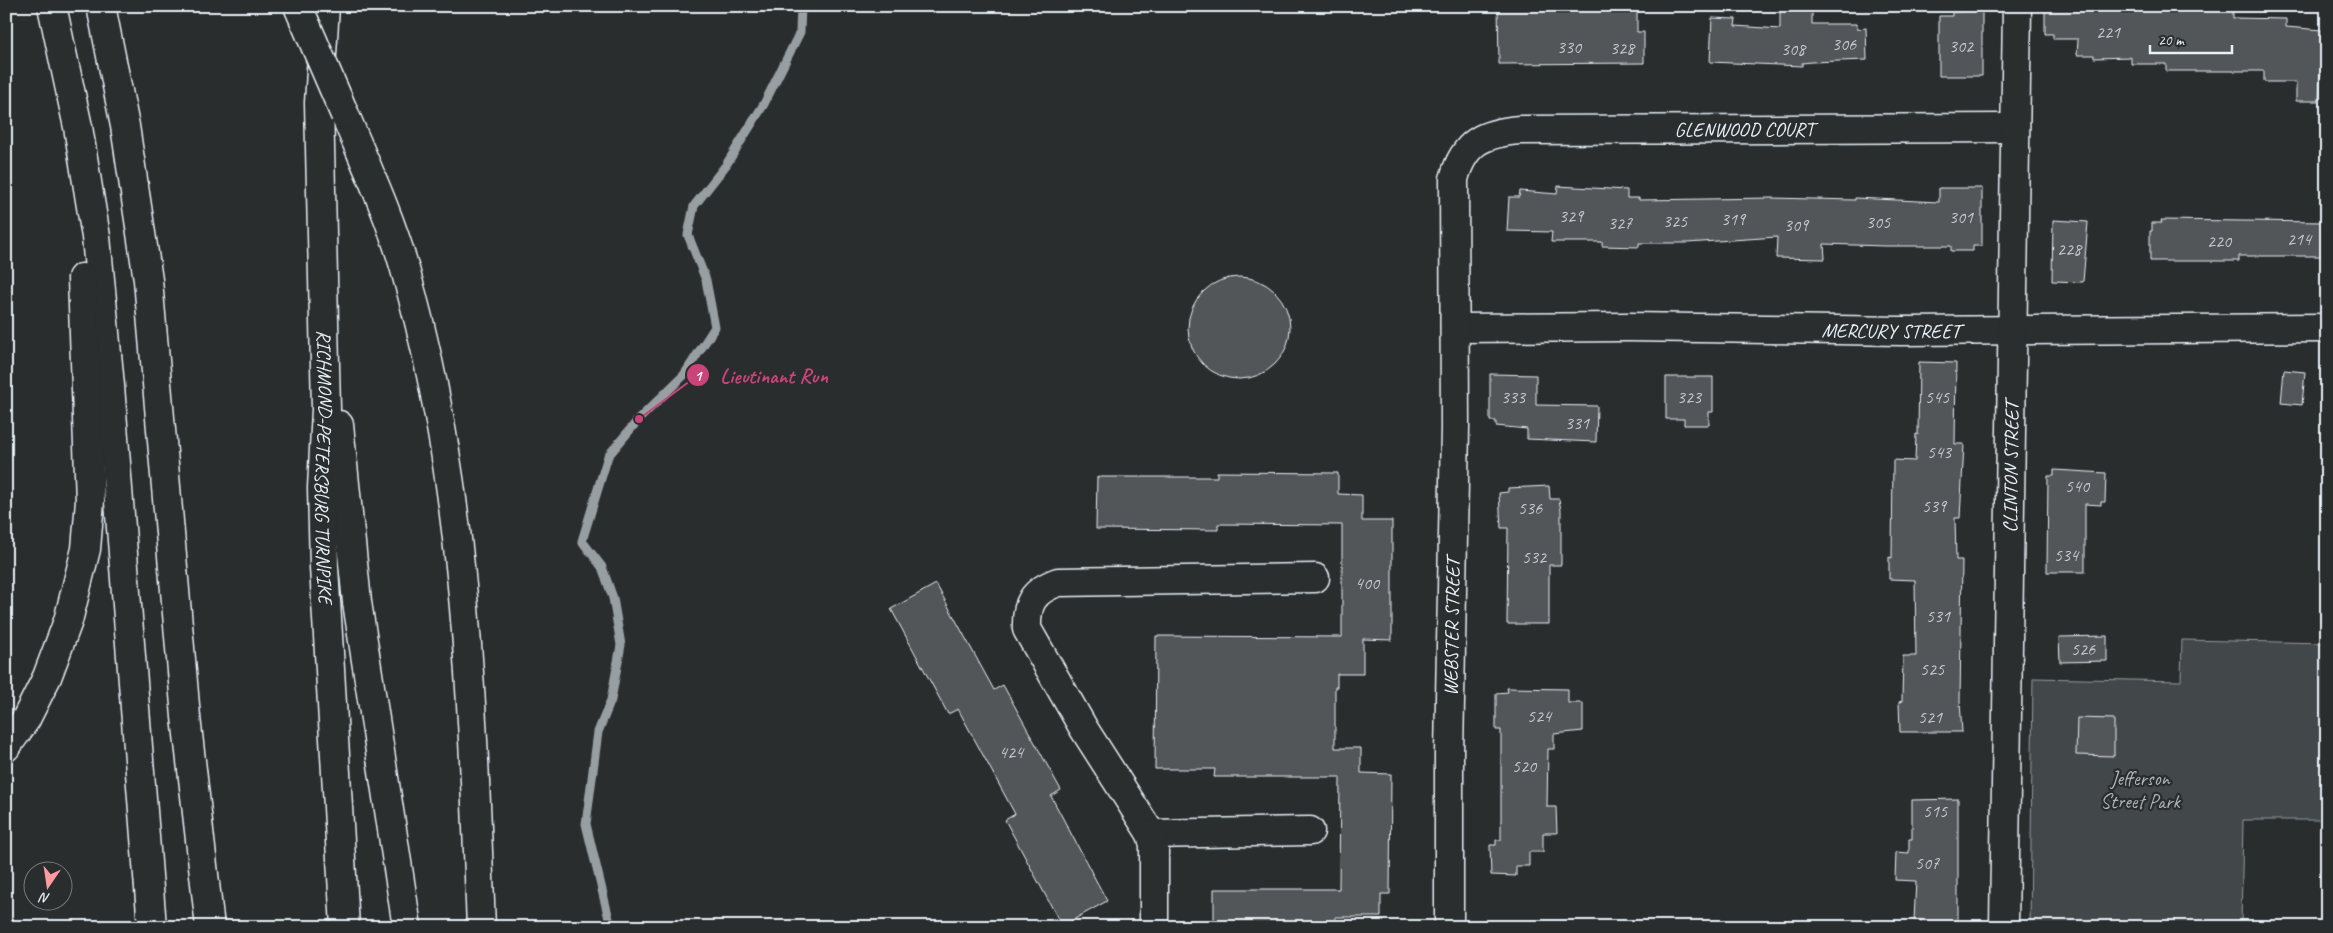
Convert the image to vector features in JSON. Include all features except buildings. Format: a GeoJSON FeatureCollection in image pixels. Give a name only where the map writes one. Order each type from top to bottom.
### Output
{"type":"FeatureCollection","features":[{"type":"Feature","properties":{"kind":"main road"},"geometry":{"type":"LineString","coordinates":[[52,6],[78,126],[96,237],[109,376],[152,927]]}},
{"type":"Feature","properties":{"kind":"main road"},"geometry":{"type":"LineString","coordinates":[[101,6],[125,126],[148,280],[186,717],[210,927]]}},
{"type":"Feature","properties":{"kind":"main road"},"geometry":{"type":"LineString","coordinates":[[298,6],[386,212],[404,266],[427,358],[447,457],[462,582],[472,732],[480,927]]}},
{"type":"Feature","properties":{"kind":"main road","name":"RICHMOND-PETERSBURG TURNPIKE"},"geometry":{"type":"LineString","coordinates":[[325,6],[319,103],[326,409],[322,488],[324,567],[345,927]]}},
{"type":"Feature","properties":{"kind":"main road","name":"CLINTON STREET"},"geometry":{"type":"LineString","coordinates":[[2004,927],[2017,6]]}},
{"type":"Feature","properties":{"kind":"main road"},"geometry":{"type":"LineString","coordinates":[[6,747],[26,719],[48,677],[68,621],[86,549],[90,501],[78,126]]}},
{"type":"Feature","properties":{"kind":"main road","name":"GLENWOOD COURT"},"geometry":{"type":"LineString","coordinates":[[1476,141],[1504,131],[1520,130],[2014,128]]}},
{"type":"Feature","properties":{"kind":"main road","name":"WEBSTER STREET"},"geometry":{"type":"LineString","coordinates":[[1450,927],[1449,754],[1455,328],[1454,179],[1458,164],[1476,141]]}},
{"type":"Feature","properties":{"kind":"main road"},"geometry":{"type":"LineString","coordinates":[[322,218],[350,544],[407,927]]}},
{"type":"Feature","properties":{"kind":"main road","name":"MERCURY STREET"},"geometry":{"type":"LineString","coordinates":[[1455,328],[2012,330],[2327,328]]}},
{"type":"Feature","properties":{"kind":"main road"},"geometry":{"type":"LineString","coordinates":[[1154,927],[1154,845],[1151,834],[1084,729],[1027,630],[1026,614],[1032,599],[1043,588],[1058,582],[1315,578]]}},
{"type":"Feature","properties":{"kind":"main road"},"geometry":{"type":"LineString","coordinates":[[1151,834],[1310,831]]}},
{"type":"Feature","properties":{"kind":"green space","name":"Jefferson Street Park"},"geometry":{"type":"Polygon","coordinates":[[[2182,640],[2327,643],[2327,820],[2243,820],[2241,927],[2030,927],[2033,678],[2181,681],[2182,640]]]}},
{"type":"Feature","properties":{"kind":"waterway"},"geometry":{"type":"LineString","coordinates":[[611,927],[586,824],[598,732],[611,700],[621,645],[613,598],[602,567],[582,541],[608,456],[639,419],[684,375],[715,327],[706,280],[688,235],[694,206],[726,165],[764,104],[800,32],[801,6]]}},
{"type":"Feature","properties":{"kind":"place","name":"Lieutinant Run"},"geometry":{"type":"Point","coordinates":[639,419]}}]}
